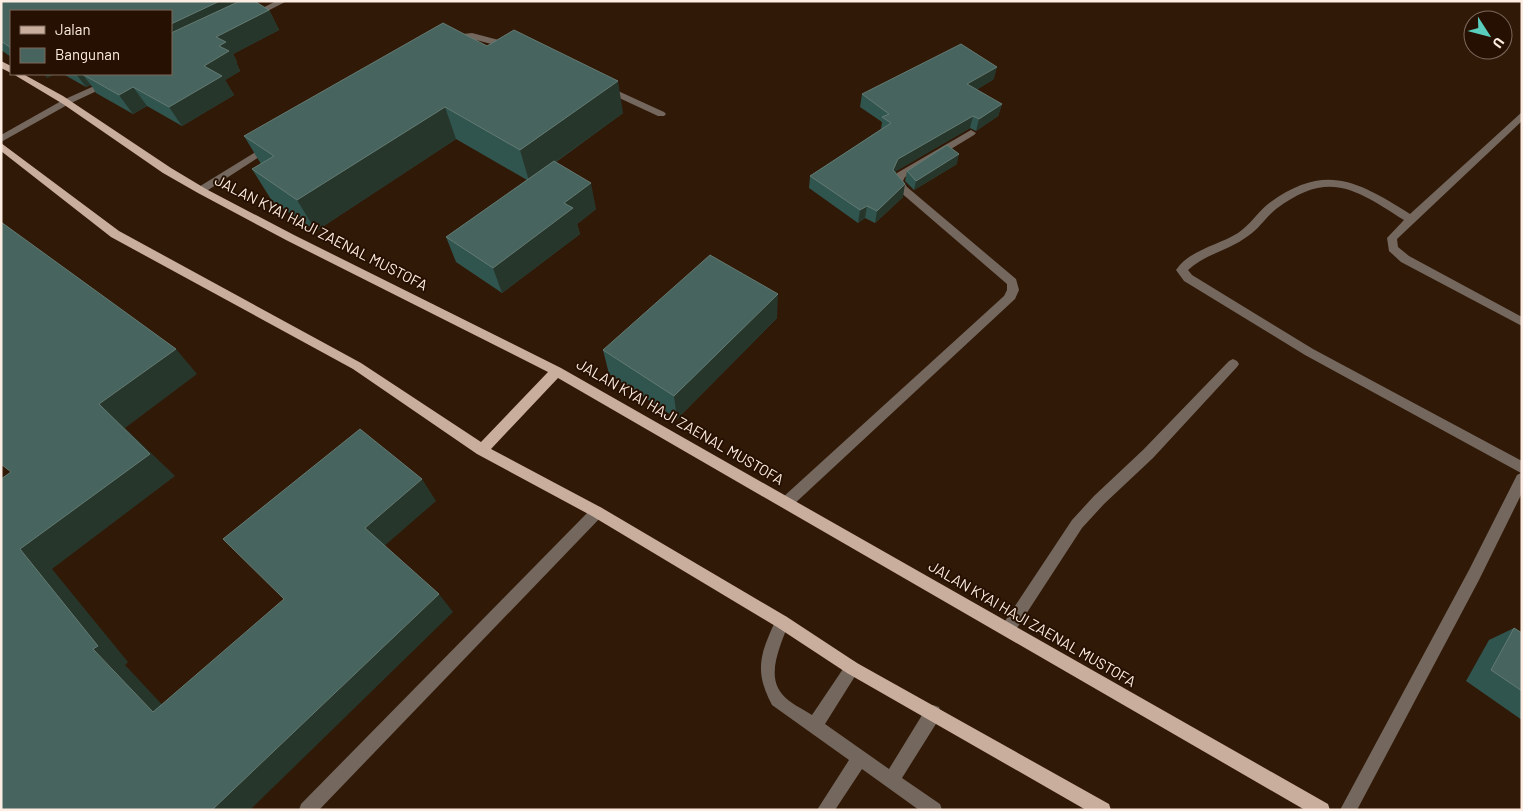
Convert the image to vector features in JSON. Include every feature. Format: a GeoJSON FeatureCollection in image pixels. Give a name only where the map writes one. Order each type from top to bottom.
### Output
{"type":"FeatureCollection","features":[{"type":"Feature","properties":{"kind":"main road","name":"JALAN KYAI HAJI ZAENAL MUSTOFA"},"geometry":{"type":"LineString","coordinates":[[19,75],[66,102],[125,144],[201,190],[275,230],[456,318],[557,371],[1322,810]]}},
{"type":"Feature","properties":{"kind":"main road"},"geometry":{"type":"LineString","coordinates":[[1,146],[115,234],[356,366],[482,450],[597,512],[782,622],[852,668],[1103,810]]}},
{"type":"Feature","properties":{"kind":"main road"},"geometry":{"type":"LineString","coordinates":[[482,450],[557,371]]}},
{"type":"Feature","properties":{"kind":"street"},"geometry":{"type":"LineString","coordinates":[[247,18],[283,1]]}},
{"type":"Feature","properties":{"kind":"street"},"geometry":{"type":"LineString","coordinates":[[440,43],[455,37],[472,36],[522,50]]}},
{"type":"Feature","properties":{"kind":"street"},"geometry":{"type":"LineString","coordinates":[[1,140],[66,102],[126,75]]}},
{"type":"Feature","properties":{"kind":"street"},"geometry":{"type":"LineString","coordinates":[[592,82],[661,114]]}},
{"type":"Feature","properties":{"kind":"street"},"geometry":{"type":"LineString","coordinates":[[1522,115],[1392,238],[1393,248],[1405,259],[1522,322]]}},
{"type":"Feature","properties":{"kind":"street"},"geometry":{"type":"LineString","coordinates":[[786,502],[1009,299],[1013,290],[1012,282],[903,189],[898,181],[901,175],[971,133]]}},
{"type":"Feature","properties":{"kind":"street"},"geometry":{"type":"LineString","coordinates":[[201,190],[279,141]]}},
{"type":"Feature","properties":{"kind":"street"},"geometry":{"type":"LineString","coordinates":[[1410,219],[1364,191],[1340,183],[1317,182],[1273,207],[1248,232],[1220,248],[1190,261],[1182,270],[1188,278],[1309,352],[1522,468]]}},
{"type":"Feature","properties":{"kind":"street"},"geometry":{"type":"LineString","coordinates":[[1008,629],[1077,524],[1099,500],[1148,454],[1233,364]]}},
{"type":"Feature","properties":{"kind":"street"},"geometry":{"type":"LineString","coordinates":[[1348,810],[1474,576],[1522,479]]}},
{"type":"Feature","properties":{"kind":"street"},"geometry":{"type":"LineString","coordinates":[[307,810],[597,512]]}},
{"type":"Feature","properties":{"kind":"street"},"geometry":{"type":"LineString","coordinates":[[782,622],[766,670],[768,684],[777,700],[934,810]]}},
{"type":"Feature","properties":{"kind":"street"},"geometry":{"type":"LineString","coordinates":[[814,726],[852,668]]}},
{"type":"Feature","properties":{"kind":"street"},"geometry":{"type":"LineString","coordinates":[[891,781],[933,713]]}},
{"type":"Feature","properties":{"kind":"street"},"geometry":{"type":"LineString","coordinates":[[825,810],[859,759]]}},
{"type":"Feature","properties":{"kind":"building"},"geometry":{"type":"Polygon","coordinates":[[[1,1],[220,1],[172,24],[172,10],[10,10],[10,47],[1,41],[1,1]]]}},
{"type":"Feature","properties":{"kind":"building"},"geometry":{"type":"Polygon","coordinates":[[[240,1],[254,1],[269,10],[216,37],[226,42],[219,46],[229,51],[204,66],[222,76],[169,107],[133,87],[119,95],[84,75],[172,75],[172,33],[240,1]]]}},
{"type":"Feature","properties":{"kind":"building"},"geometry":{"type":"Polygon","coordinates":[[[443,23],[487,46],[514,30],[618,81],[520,150],[445,107],[297,200],[252,169],[274,156],[244,136],[443,23]]]}},
{"type":"Feature","properties":{"kind":"building"},"geometry":{"type":"Polygon","coordinates":[[[961,44],[997,67],[967,84],[1002,104],[979,119],[973,116],[898,159],[893,170],[905,184],[877,211],[867,206],[860,210],[810,176],[891,123],[882,117],[889,114],[862,94],[961,44]]]}},
{"type":"Feature","properties":{"kind":"building"},"geometry":{"type":"Polygon","coordinates":[[[947,145],[959,154],[916,181],[907,171],[947,145]]]}},
{"type":"Feature","properties":{"kind":"building"},"geometry":{"type":"Polygon","coordinates":[[[554,161],[591,183],[564,203],[573,208],[493,268],[446,237],[554,161]]]}},
{"type":"Feature","properties":{"kind":"building"},"geometry":{"type":"Polygon","coordinates":[[[1,222],[176,349],[99,404],[150,454],[20,549],[98,646],[93,649],[153,712],[284,599],[223,539],[360,429],[422,479],[365,528],[439,594],[212,810],[1,810],[1,479],[11,472],[1,464],[1,222]]]}},
{"type":"Feature","properties":{"kind":"building"},"geometry":{"type":"Polygon","coordinates":[[[710,255],[778,294],[674,396],[603,350],[710,255]]]}},
{"type":"Feature","properties":{"kind":"building"},"geometry":{"type":"Polygon","coordinates":[[[1514,628],[1522,633],[1522,691],[1491,670],[1514,628]]]}}]}
